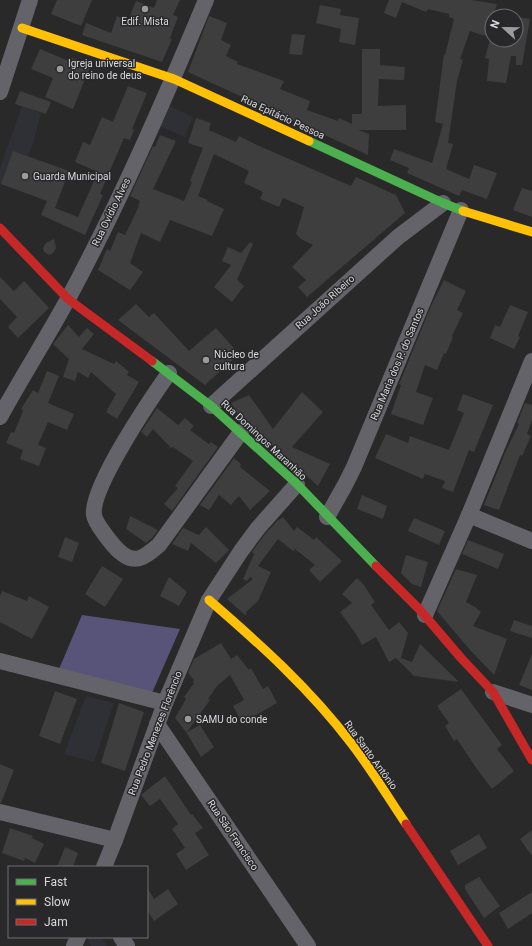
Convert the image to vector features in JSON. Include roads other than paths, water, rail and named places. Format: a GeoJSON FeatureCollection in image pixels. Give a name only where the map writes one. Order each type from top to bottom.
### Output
{"type":"FeatureCollection","features":[{"type":"Feature","properties":{"kind":"street"},"geometry":{"type":"LineString","coordinates":[[0,92],[30,0]]}},
{"type":"Feature","properties":{"kind":"street","name":"Rua Ovídio Alves"},"geometry":{"type":"LineString","coordinates":[[0,417],[68,299],[121,192],[174,79],[206,0]]}},
{"type":"Feature","properties":{"kind":"street","name":"Rua Epitácio Pessoa"},"geometry":{"type":"LineString","coordinates":[[22,28],[174,79],[443,203],[532,232]]}},
{"type":"Feature","properties":{"kind":"street","name":"Rua João Ribeiro"},"geometry":{"type":"LineString","coordinates":[[211,406],[398,237],[443,203]]}},
{"type":"Feature","properties":{"kind":"street","name":"Rua Maria dos P. do Santos"},"geometry":{"type":"LineString","coordinates":[[327,516],[354,467],[461,210]]}},
{"type":"Feature","properties":{"kind":"street","name":"Rua Domingos Maranhão"},"geometry":{"type":"LineString","coordinates":[[0,228],[68,299],[169,373],[211,406],[297,484],[425,615],[461,658],[493,692],[532,760]]}},
{"type":"Feature","properties":{"kind":"street"},"geometry":{"type":"LineString","coordinates":[[425,615],[529,378],[532,361]]}},
{"type":"Feature","properties":{"kind":"street"},"geometry":{"type":"LineString","coordinates":[[169,373],[142,411],[100,489],[94,509],[94,516],[97,523],[118,550],[129,558],[141,559],[159,545],[241,432]]}},
{"type":"Feature","properties":{"kind":"street","name":"Rua Pedro Menezes Florêncio"},"geometry":{"type":"LineString","coordinates":[[104,866],[165,703],[209,600],[258,528],[297,484]]}},
{"type":"Feature","properties":{"kind":"street"},"geometry":{"type":"LineString","coordinates":[[469,515],[532,541]]}},
{"type":"Feature","properties":{"kind":"street","name":"Rua Santo Antônio"},"geometry":{"type":"LineString","coordinates":[[209,600],[261,645],[292,676],[351,743],[488,946]]}},
{"type":"Feature","properties":{"kind":"street"},"geometry":{"type":"LineString","coordinates":[[0,661],[165,703]]}},
{"type":"Feature","properties":{"kind":"street"},"geometry":{"type":"LineString","coordinates":[[493,692],[532,705]]}},
{"type":"Feature","properties":{"kind":"street","name":"Rua São Francisco"},"geometry":{"type":"LineString","coordinates":[[157,724],[308,946]]}},
{"type":"Feature","properties":{"kind":"street"},"geometry":{"type":"LineString","coordinates":[[0,812],[115,840]]}},
{"type":"Feature","properties":{"kind":"place","name":"Edif. Mista"},"geometry":{"type":"Point","coordinates":[145,9]}},
{"type":"Feature","properties":{"kind":"place","name":"Igreja universal do reino de deus"},"geometry":{"type":"Point","coordinates":[60,69]}},
{"type":"Feature","properties":{"kind":"place","name":"Guarda Municipal"},"geometry":{"type":"Point","coordinates":[25,176]}},
{"type":"Feature","properties":{"kind":"place","name":"Núcleo de cultura"},"geometry":{"type":"Point","coordinates":[206,360]}},
{"type":"Feature","properties":{"kind":"place","name":"SAMU do conde"},"geometry":{"type":"Point","coordinates":[188,719]}}]}
